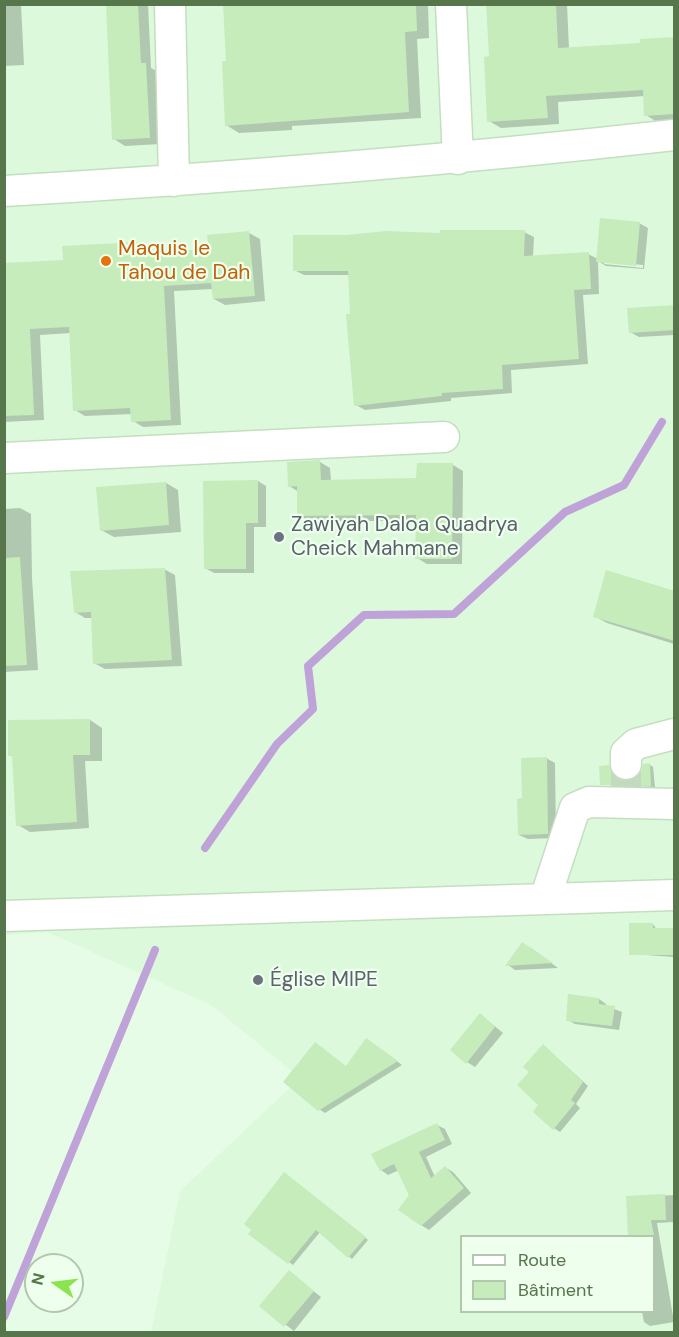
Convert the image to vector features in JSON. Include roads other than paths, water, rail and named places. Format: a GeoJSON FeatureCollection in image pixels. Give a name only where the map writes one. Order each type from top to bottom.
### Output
{"type":"FeatureCollection","features":[{"type":"Feature","properties":{"kind":"street"},"geometry":{"type":"LineString","coordinates":[[170,4],[174,181]]}},
{"type":"Feature","properties":{"kind":"street"},"geometry":{"type":"LineString","coordinates":[[451,4],[458,159]]}},
{"type":"Feature","properties":{"kind":"street"},"geometry":{"type":"LineString","coordinates":[[4,191],[174,181],[458,159],[675,135]]}},
{"type":"Feature","properties":{"kind":"street"},"geometry":{"type":"LineString","coordinates":[[4,458],[444,437]]}},
{"type":"Feature","properties":{"kind":"street"},"geometry":{"type":"LineString","coordinates":[[626,786],[626,753],[636,744],[675,734]]}},
{"type":"Feature","properties":{"kind":"street"},"geometry":{"type":"LineString","coordinates":[[626,786],[670,809]]}},
{"type":"Feature","properties":{"kind":"street"},"geometry":{"type":"LineString","coordinates":[[545,899],[575,808],[626,786]]}},
{"type":"Feature","properties":{"kind":"street"},"geometry":{"type":"LineString","coordinates":[[4,916],[675,895]]}},
{"type":"Feature","properties":{"kind":"waterway"},"geometry":{"type":"LineString","coordinates":[[205,848],[277,744],[313,709],[308,666],[364,615],[454,614],[565,512],[624,485],[662,422]]}},
{"type":"Feature","properties":{"kind":"waterway"},"geometry":{"type":"LineString","coordinates":[[4,1317],[155,950]]}},
{"type":"Feature","properties":{"kind":"tunnel"},"geometry":{"type":"LineString","coordinates":[[626,764],[626,792]]}},
{"type":"Feature","properties":{"kind":"place","name":"Maquis le Tahou de Dah"},"geometry":{"type":"Point","coordinates":[106,261]}},
{"type":"Feature","properties":{"kind":"place","name":"Zawiyah Daloa Quadrya Cheick Mahmane"},"geometry":{"type":"Point","coordinates":[279,537]}},
{"type":"Feature","properties":{"kind":"place","name":"Église MIPE"},"geometry":{"type":"Point","coordinates":[258,980]}}]}
